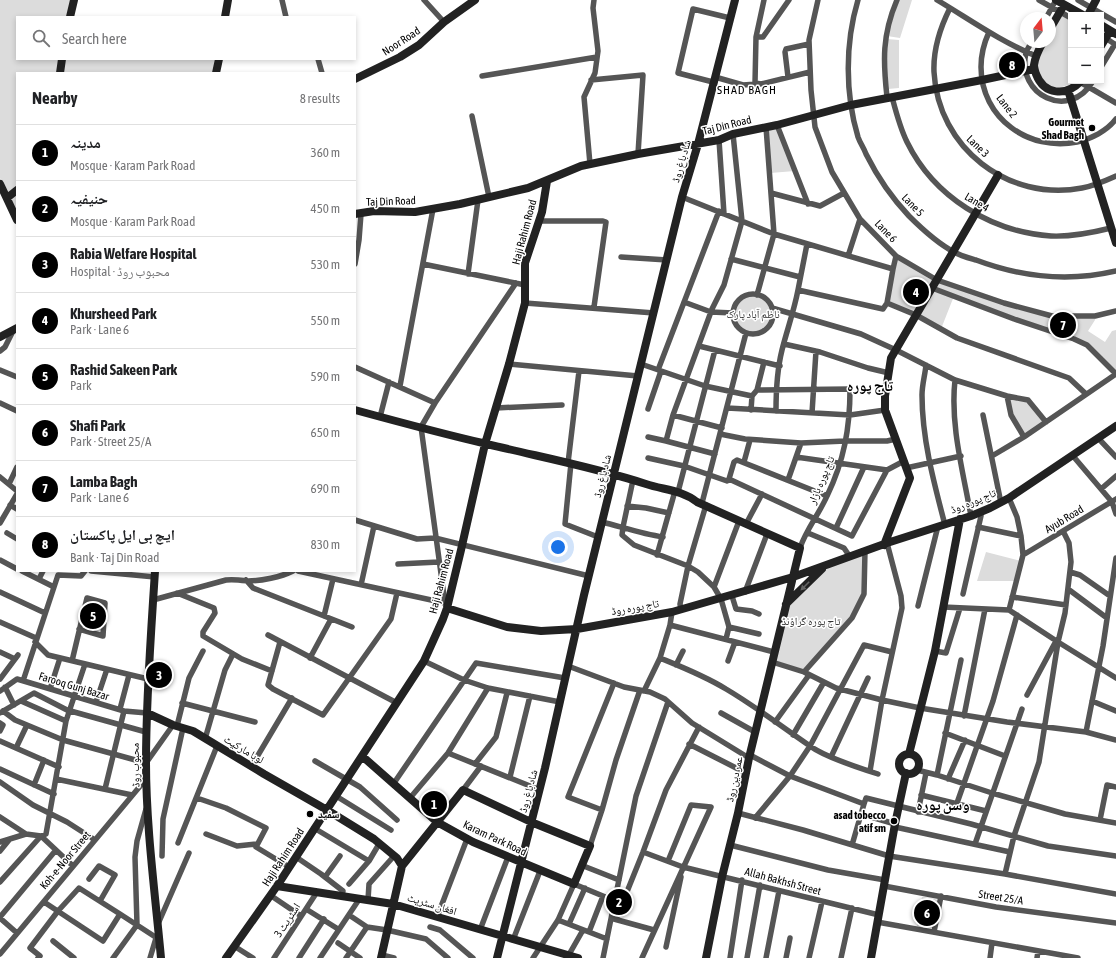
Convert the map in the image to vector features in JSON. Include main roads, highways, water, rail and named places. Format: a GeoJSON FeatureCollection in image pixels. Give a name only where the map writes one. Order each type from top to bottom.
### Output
{"type":"FeatureCollection","features":[{"type":"Feature","properties":{"kind":"main road"},"geometry":{"type":"LineString","coordinates":[[70,16],[74,0]]}},
{"type":"Feature","properties":{"kind":"main road"},"geometry":{"type":"LineString","coordinates":[[225,16],[228,0]]}},
{"type":"Feature","properties":{"kind":"main road","name":"Noor Road"},"geometry":{"type":"LineString","coordinates":[[356,79],[400,57],[420,45],[444,22],[475,0]]}},
{"type":"Feature","properties":{"kind":"main road","name":"شاد باغ روڈ"},"geometry":{"type":"LineString","coordinates":[[497,958],[540,790],[598,537],[682,197],[698,144],[735,0]]}},
{"type":"Feature","properties":{"kind":"main road"},"geometry":{"type":"LineString","coordinates":[[1090,11],[1096,0]]}},
{"type":"Feature","properties":{"kind":"main road"},"geometry":{"type":"LineString","coordinates":[[1055,3],[1062,8],[1074,12]]}},
{"type":"Feature","properties":{"kind":"main road"},"geometry":{"type":"LineString","coordinates":[[1056,18],[1062,8]]}},
{"type":"Feature","properties":{"kind":"main road"},"geometry":{"type":"LineString","coordinates":[[1040,48],[1036,56],[1034,69],[1038,80],[1048,89],[1055,91],[1068,90],[1077,84]]}},
{"type":"Feature","properties":{"kind":"main road"},"geometry":{"type":"LineString","coordinates":[[60,72],[62,60]]}},
{"type":"Feature","properties":{"kind":"main road"},"geometry":{"type":"LineString","coordinates":[[216,72],[219,60]]}},
{"type":"Feature","properties":{"kind":"main road","name":"Taj Din Road"},"geometry":{"type":"LineString","coordinates":[[358,214],[374,211],[415,212],[478,200],[528,188],[581,166],[638,154],[719,140],[733,134],[777,125],[851,105],[1034,69]]}},
{"type":"Feature","properties":{"kind":"main road"},"geometry":{"type":"LineString","coordinates":[[1068,90],[1116,243]]}},
{"type":"Feature","properties":{"kind":"main road"},"geometry":{"type":"LineString","coordinates":[[886,544],[910,478],[885,410],[885,396],[891,358],[998,175]]}},
{"type":"Feature","properties":{"kind":"main road","name":"Haji Rahim Road"},"geometry":{"type":"LineString","coordinates":[[226,958],[277,886],[424,661],[446,606],[462,545],[485,444],[510,364],[524,303],[525,263],[542,212],[546,181]]}},
{"type":"Feature","properties":{"kind":"main road"},"geometry":{"type":"LineString","coordinates":[[0,184],[16,218]]}},
{"type":"Feature","properties":{"kind":"main road"},"geometry":{"type":"LineString","coordinates":[[7,198],[16,191]]}},
{"type":"Feature","properties":{"kind":"main road"},"geometry":{"type":"LineString","coordinates":[[0,337],[15,329]]}},
{"type":"Feature","properties":{"kind":"main road"},"geometry":{"type":"LineString","coordinates":[[356,410],[485,444],[614,473]]}},
{"type":"Feature","properties":{"kind":"main road","name":"تاج پورہ روڈ"},"geometry":{"type":"LineString","coordinates":[[446,606],[507,627],[541,631],[577,629],[677,611],[732,596],[824,567],[865,551],[980,512],[1009,498],[1099,439],[1116,426]]}},
{"type":"Feature","properties":{"kind":"main road","name":"عمر دین روڈ"},"geometry":{"type":"LineString","coordinates":[[614,473],[651,486],[677,491],[690,496],[743,523],[800,548],[760,710],[738,813],[722,877],[706,958]]}},
{"type":"Feature","properties":{"kind":"main road"},"geometry":{"type":"LineString","coordinates":[[910,754],[935,651],[960,520]]}},
{"type":"Feature","properties":{"kind":"main road","name":"تاج پورہ روڈ"},"geometry":{"type":"LineString","coordinates":[[786,605],[824,567]]}},
{"type":"Feature","properties":{"kind":"main road","name":"محبوب روڈ"},"geometry":{"type":"LineString","coordinates":[[155,574],[148,679],[146,778],[158,939],[161,958]]}},
{"type":"Feature","properties":{"kind":"main road","name":"لوہا مارکیٹ"},"geometry":{"type":"LineString","coordinates":[[147,714],[193,731],[251,767],[326,810],[379,844],[394,856],[402,866]]}},
{"type":"Feature","properties":{"kind":"main road"},"geometry":{"type":"LineString","coordinates":[[910,754],[914,755],[918,759],[919,766],[912,774],[906,774],[900,769],[899,761],[904,755],[910,754]]}},
{"type":"Feature","properties":{"kind":"main road","name":"Karam Park Road"},"geometry":{"type":"LineString","coordinates":[[362,756],[438,822],[467,839],[574,884],[590,846],[531,822]]}},
{"type":"Feature","properties":{"kind":"main road"},"geometry":{"type":"LineString","coordinates":[[873,958],[878,918],[889,856],[906,774]]}},
{"type":"Feature","properties":{"kind":"main road"},"geometry":{"type":"LineString","coordinates":[[381,957],[402,866],[463,790],[531,822]]}},
{"type":"Feature","properties":{"kind":"main road","name":"افغان سٹریٹ"},"geometry":{"type":"LineString","coordinates":[[277,886],[393,904],[540,947],[568,957],[578,958]]}},
{"type":"Feature","properties":{"kind":"place","name":"ایچ بی ایل پاکستان"},"geometry":{"type":"Point","coordinates":[1012,65]}},
{"type":"Feature","properties":{"kind":"place","name":"Gourmet Shad Bagh"},"geometry":{"type":"Point","coordinates":[1092,128]}},
{"type":"Feature","properties":{"kind":"place","name":"Khursheed Park"},"geometry":{"type":"Point","coordinates":[916,292]}},
{"type":"Feature","properties":{"kind":"place","name":"Lamba Bagh"},"geometry":{"type":"Point","coordinates":[1063,325]}},
{"type":"Feature","properties":{"kind":"place","name":"Rashid Sakeen Park"},"geometry":{"type":"Point","coordinates":[93,616]}},
{"type":"Feature","properties":{"kind":"place","name":"Rabia Welfare Hospital"},"geometry":{"type":"Point","coordinates":[159,675]}},
{"type":"Feature","properties":{"kind":"place","name":"مدینہ"},"geometry":{"type":"Point","coordinates":[434,804]}},
{"type":"Feature","properties":{"kind":"place","name":"سفید"},"geometry":{"type":"Point","coordinates":[310,814]}},
{"type":"Feature","properties":{"kind":"place","name":"asad tobecco atif sm"},"geometry":{"type":"Point","coordinates":[894,821]}},
{"type":"Feature","properties":{"kind":"place","name":"حنیفیہ"},"geometry":{"type":"Point","coordinates":[619,902]}},
{"type":"Feature","properties":{"kind":"place","name":"Shafi Park"},"geometry":{"type":"Point","coordinates":[927,913]}},
{"type":"Feature","properties":{"kind":"district","name":"SHAD BAGH"},"geometry":{"type":"Point","coordinates":[747,90]}},
{"type":"Feature","properties":{"kind":"district","name":"تاج پورہ"},"geometry":{"type":"Point","coordinates":[870,386]}},
{"type":"Feature","properties":{"kind":"district","name":"وسن پورہ"},"geometry":{"type":"Point","coordinates":[943,805]}},
{"type":"Feature","properties":{"kind":"park label","name":"ناظم آباد پارک"},"geometry":{"type":"Point","coordinates":[753,314]}},
{"type":"Feature","properties":{"kind":"park label","name":"تاج پورہ گراؤنڈ"},"geometry":{"type":"Point","coordinates":[811,621]}}]}
